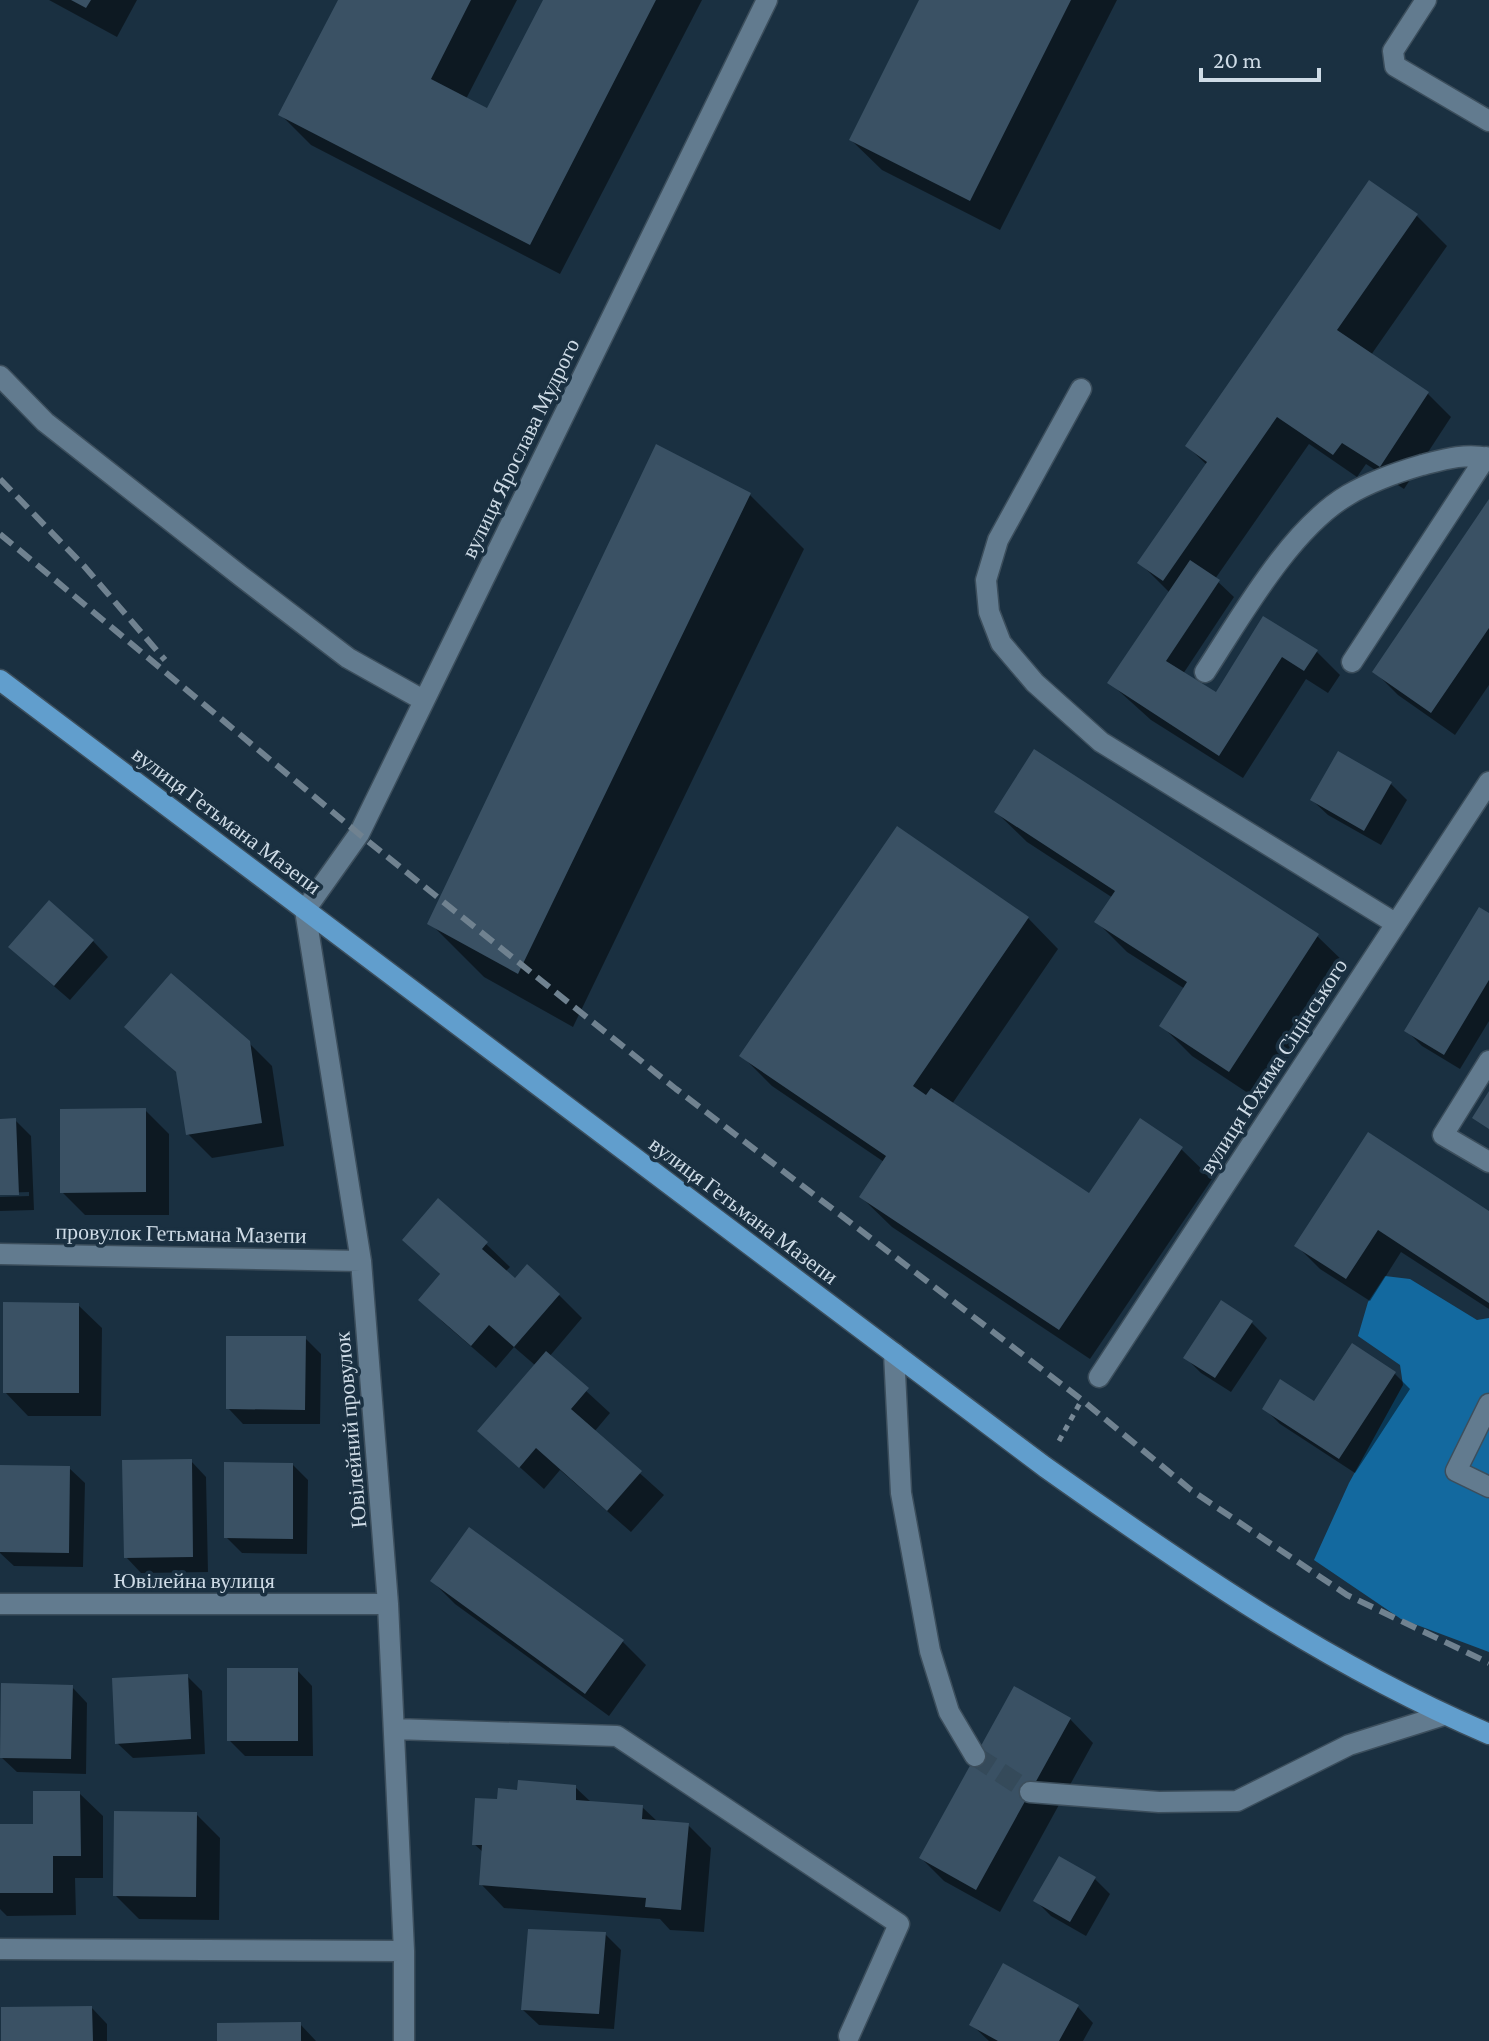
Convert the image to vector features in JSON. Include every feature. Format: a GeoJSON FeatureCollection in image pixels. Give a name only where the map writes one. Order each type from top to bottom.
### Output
{"type":"FeatureCollection","features":[{"type":"Feature","properties":{"kind":"main road","name":"вулиця Гетьмана Мазепи"},"geometry":{"type":"LineString","coordinates":[[0,680],[1045,1467],[1300,1641],[1444,1715],[1489,1734]]}},
{"type":"Feature","properties":{"kind":"street","name":"вулиця Ярослава Мудрого"},"geometry":{"type":"LineString","coordinates":[[305,910],[359,834],[767,0]]}},
{"type":"Feature","properties":{"kind":"street"},"geometry":{"type":"LineString","coordinates":[[1426,0],[1393,51],[1395,66],[1489,121]]}},
{"type":"Feature","properties":{"kind":"street"},"geometry":{"type":"LineString","coordinates":[[0,376],[45,422],[242,577],[348,658],[423,700]]}},
{"type":"Feature","properties":{"kind":"street"},"geometry":{"type":"LineString","coordinates":[[1081,389],[998,540],[986,580],[989,612],[1001,643],[1035,683],[1101,742],[1395,923]]}},
{"type":"Feature","properties":{"kind":"street"},"geometry":{"type":"LineString","coordinates":[[1205,672],[1290,550],[1316,521],[1347,496],[1417,467],[1458,456],[1488,457]]}},
{"type":"Feature","properties":{"kind":"street"},"geometry":{"type":"LineString","coordinates":[[1352,662],[1488,457]]}},
{"type":"Feature","properties":{"kind":"street","name":"вулиця Юхима Сіцінського"},"geometry":{"type":"LineString","coordinates":[[1099,1377],[1489,782]]}},
{"type":"Feature","properties":{"kind":"street","name":"Ювілейний провулок"},"geometry":{"type":"LineString","coordinates":[[305,910],[361,1261],[388,1604],[404,1951],[404,2041]]}},
{"type":"Feature","properties":{"kind":"street"},"geometry":{"type":"LineString","coordinates":[[1489,1061],[1443,1135],[1489,1162]]}},
{"type":"Feature","properties":{"kind":"street","name":"провулок Гетьмана Мазепи"},"geometry":{"type":"LineString","coordinates":[[0,1254],[361,1261]]}},
{"type":"Feature","properties":{"kind":"street"},"geometry":{"type":"LineString","coordinates":[[894,1353],[901,1493],[930,1651],[949,1712],[975,1756]]}},
{"type":"Feature","properties":{"kind":"street"},"geometry":{"type":"LineString","coordinates":[[1489,1404],[1456,1471],[1489,1487]]}},
{"type":"Feature","properties":{"kind":"street","name":"Ювілейна вулиця"},"geometry":{"type":"LineString","coordinates":[[0,1604],[388,1604]]}},
{"type":"Feature","properties":{"kind":"street"},"geometry":{"type":"LineString","coordinates":[[1030,1792],[1144,1801],[1237,1801],[1349,1745],[1444,1715]]}},
{"type":"Feature","properties":{"kind":"street"},"geometry":{"type":"LineString","coordinates":[[394,1729],[617,1736],[784,1845],[899,1924],[849,2036]]}},
{"type":"Feature","properties":{"kind":"street"},"geometry":{"type":"LineString","coordinates":[[0,1949],[404,1951]]}},
{"type":"Feature","properties":{"kind":"path"},"geometry":{"type":"LineString","coordinates":[[1045,1467],[1082,1400],[1099,1377]]}},
{"type":"Feature","properties":{"kind":"shaded area"},"geometry":{"type":"Polygon","coordinates":[[[1385,1276],[1410,1279],[1477,1320],[1489,1318],[1489,1652],[1401,1619],[1314,1560],[1349,1483],[1403,1385],[1400,1365],[1358,1336],[1368,1302],[1385,1276]]]}},
{"type":"Feature","properties":{"kind":"building"},"geometry":{"type":"Polygon","coordinates":[[[71,0],[91,0],[86,8],[71,0]]]}},
{"type":"Feature","properties":{"kind":"building"},"geometry":{"type":"Polygon","coordinates":[[[338,0],[471,0],[431,79],[487,108],[543,0],[656,0],[530,245],[278,115],[338,0]]]}},
{"type":"Feature","properties":{"kind":"building"},"geometry":{"type":"Polygon","coordinates":[[[919,0],[1071,0],[970,201],[849,140],[919,0]]]}},
{"type":"Feature","properties":{"kind":"building"},"geometry":{"type":"Polygon","coordinates":[[[1369,180],[1418,214],[1337,330],[1429,392],[1380,467],[1342,443],[1333,455],[1277,417],[1163,581],[1137,563],[1207,462],[1185,446],[1369,180]]]}},
{"type":"Feature","properties":{"kind":"building"},"geometry":{"type":"Polygon","coordinates":[[[656,444],[751,493],[518,974],[427,924],[656,444]]]}},
{"type":"Feature","properties":{"kind":"building"},"geometry":{"type":"Polygon","coordinates":[[[1489,499],[1489,628],[1431,713],[1372,672],[1489,499]]]}},
{"type":"Feature","properties":{"kind":"building"},"geometry":{"type":"Polygon","coordinates":[[[1190,560],[1220,580],[1166,661],[1216,692],[1263,616],[1318,650],[1304,671],[1282,657],[1219,756],[1107,683],[1190,560]]]}},
{"type":"Feature","properties":{"kind":"building"},"geometry":{"type":"Polygon","coordinates":[[[1034,749],[1319,934],[1229,1072],[1159,1026],[1187,982],[1094,922],[1115,891],[994,812],[1034,749]]]}},
{"type":"Feature","properties":{"kind":"building"},"geometry":{"type":"Polygon","coordinates":[[[1338,751],[1392,782],[1364,831],[1310,800],[1338,751]]]}},
{"type":"Feature","properties":{"kind":"building"},"geometry":{"type":"Polygon","coordinates":[[[897,826],[1029,917],[913,1086],[926,1095],[931,1088],[1089,1193],[1140,1118],[1183,1147],[1059,1330],[859,1197],[886,1156],[739,1056],[897,826]]]}},
{"type":"Feature","properties":{"kind":"building"},"geometry":{"type":"Polygon","coordinates":[[[49,900],[94,940],[54,986],[8,947],[49,900]]]}},
{"type":"Feature","properties":{"kind":"building"},"geometry":{"type":"Polygon","coordinates":[[[1479,907],[1489,913],[1489,980],[1444,1055],[1404,1031],[1479,907]]]}},
{"type":"Feature","properties":{"kind":"building"},"geometry":{"type":"Polygon","coordinates":[[[171,973],[250,1041],[262,1123],[186,1135],[176,1072],[124,1027],[171,973]]]}},
{"type":"Feature","properties":{"kind":"building"},"geometry":{"type":"Polygon","coordinates":[[[1489,1091],[1489,1129],[1472,1118],[1489,1091]]]}},
{"type":"Feature","properties":{"kind":"building"},"geometry":{"type":"Polygon","coordinates":[[[146,1108],[146,1192],[60,1193],[60,1109],[146,1108]]]}},
{"type":"Feature","properties":{"kind":"building"},"geometry":{"type":"Polygon","coordinates":[[[16,1118],[19,1195],[0,1195],[0,1119],[16,1118]]]}},
{"type":"Feature","properties":{"kind":"building"},"geometry":{"type":"Polygon","coordinates":[[[1368,1132],[1489,1211],[1489,1303],[1378,1230],[1346,1279],[1294,1246],[1368,1132]]]}},
{"type":"Feature","properties":{"kind":"building"},"geometry":{"type":"Polygon","coordinates":[[[438,1198],[488,1242],[482,1249],[515,1278],[527,1264],[560,1294],[514,1347],[489,1325],[471,1346],[418,1300],[440,1274],[402,1240],[438,1198]]]}},
{"type":"Feature","properties":{"kind":"building"},"geometry":{"type":"Polygon","coordinates":[[[1221,1300],[1253,1321],[1215,1378],[1183,1358],[1221,1300]]]}},
{"type":"Feature","properties":{"kind":"building"},"geometry":{"type":"Polygon","coordinates":[[[3,1302],[79,1303],[79,1393],[3,1393],[3,1302]]]}},
{"type":"Feature","properties":{"kind":"building"},"geometry":{"type":"Polygon","coordinates":[[[226,1336],[306,1336],[305,1410],[226,1409],[226,1336]]]}},
{"type":"Feature","properties":{"kind":"building"},"geometry":{"type":"Polygon","coordinates":[[[1352,1343],[1396,1372],[1339,1459],[1262,1409],[1280,1379],[1314,1401],[1352,1343]]]}},
{"type":"Feature","properties":{"kind":"building"},"geometry":{"type":"Polygon","coordinates":[[[546,1351],[589,1388],[571,1409],[642,1471],[607,1511],[536,1448],[519,1468],[477,1431],[546,1351]]]}},
{"type":"Feature","properties":{"kind":"building"},"geometry":{"type":"Polygon","coordinates":[[[192,1459],[193,1557],[124,1558],[122,1460],[192,1459]]]}},
{"type":"Feature","properties":{"kind":"building"},"geometry":{"type":"Polygon","coordinates":[[[224,1462],[293,1463],[293,1539],[224,1538],[224,1462]]]}},
{"type":"Feature","properties":{"kind":"building"},"geometry":{"type":"Polygon","coordinates":[[[0,1465],[70,1466],[69,1553],[0,1552],[0,1465]]]}},
{"type":"Feature","properties":{"kind":"building"},"geometry":{"type":"Polygon","coordinates":[[[469,1527],[624,1640],[585,1694],[430,1581],[469,1527]]]}},
{"type":"Feature","properties":{"kind":"building"},"geometry":{"type":"Polygon","coordinates":[[[227,1668],[298,1668],[298,1741],[227,1741],[227,1668]]]}},
{"type":"Feature","properties":{"kind":"building"},"geometry":{"type":"Polygon","coordinates":[[[188,1674],[191,1739],[115,1744],[112,1678],[188,1674]]]}},
{"type":"Feature","properties":{"kind":"building"},"geometry":{"type":"Polygon","coordinates":[[[1,1683],[73,1685],[71,1759],[0,1758],[1,1683]]]}},
{"type":"Feature","properties":{"kind":"building"},"geometry":{"type":"Polygon","coordinates":[[[1014,1686],[1071,1718],[976,1890],[919,1858],[1014,1686]]]}},
{"type":"Feature","properties":{"kind":"building"},"geometry":{"type":"Polygon","coordinates":[[[518,1780],[576,1785],[576,1800],[643,1805],[642,1819],[689,1823],[681,1910],[645,1907],[646,1898],[479,1885],[482,1845],[472,1845],[475,1798],[497,1799],[498,1788],[517,1790],[518,1780]]]}},
{"type":"Feature","properties":{"kind":"building"},"geometry":{"type":"Polygon","coordinates":[[[33,1791],[80,1791],[81,1856],[53,1856],[53,1893],[0,1893],[0,1824],[33,1824],[33,1791]]]}},
{"type":"Feature","properties":{"kind":"building"},"geometry":{"type":"Polygon","coordinates":[[[114,1811],[197,1812],[196,1897],[113,1896],[114,1811]]]}},
{"type":"Feature","properties":{"kind":"building"},"geometry":{"type":"Polygon","coordinates":[[[1059,1856],[1096,1877],[1070,1922],[1033,1901],[1059,1856]]]}},
{"type":"Feature","properties":{"kind":"building"},"geometry":{"type":"Polygon","coordinates":[[[528,1929],[606,1932],[599,2014],[521,2010],[528,1929]]]}},
{"type":"Feature","properties":{"kind":"building"},"geometry":{"type":"Polygon","coordinates":[[[1003,1963],[1079,2005],[1059,2041],[998,2041],[969,2025],[1003,1963]]]}},
{"type":"Feature","properties":{"kind":"building"},"geometry":{"type":"Polygon","coordinates":[[[92,2006],[93,2041],[1,2041],[1,2007],[92,2006]]]}},
{"type":"Feature","properties":{"kind":"building"},"geometry":{"type":"Polygon","coordinates":[[[301,2022],[301,2041],[217,2041],[217,2023],[301,2022]]]}},
{"type":"Feature","properties":{"kind":"tunnel"},"geometry":{"type":"LineString","coordinates":[[975,1756],[1030,1792]]}},
{"type":"Feature","properties":{"kind":"railway"},"geometry":{"type":"LineString","coordinates":[[0,479],[84,566],[165,660]]}},
{"type":"Feature","properties":{"kind":"railway"},"geometry":{"type":"LineString","coordinates":[[0,534],[359,834],[676,1089],[1082,1400],[1191,1490],[1347,1595],[1489,1663]]}}]}
